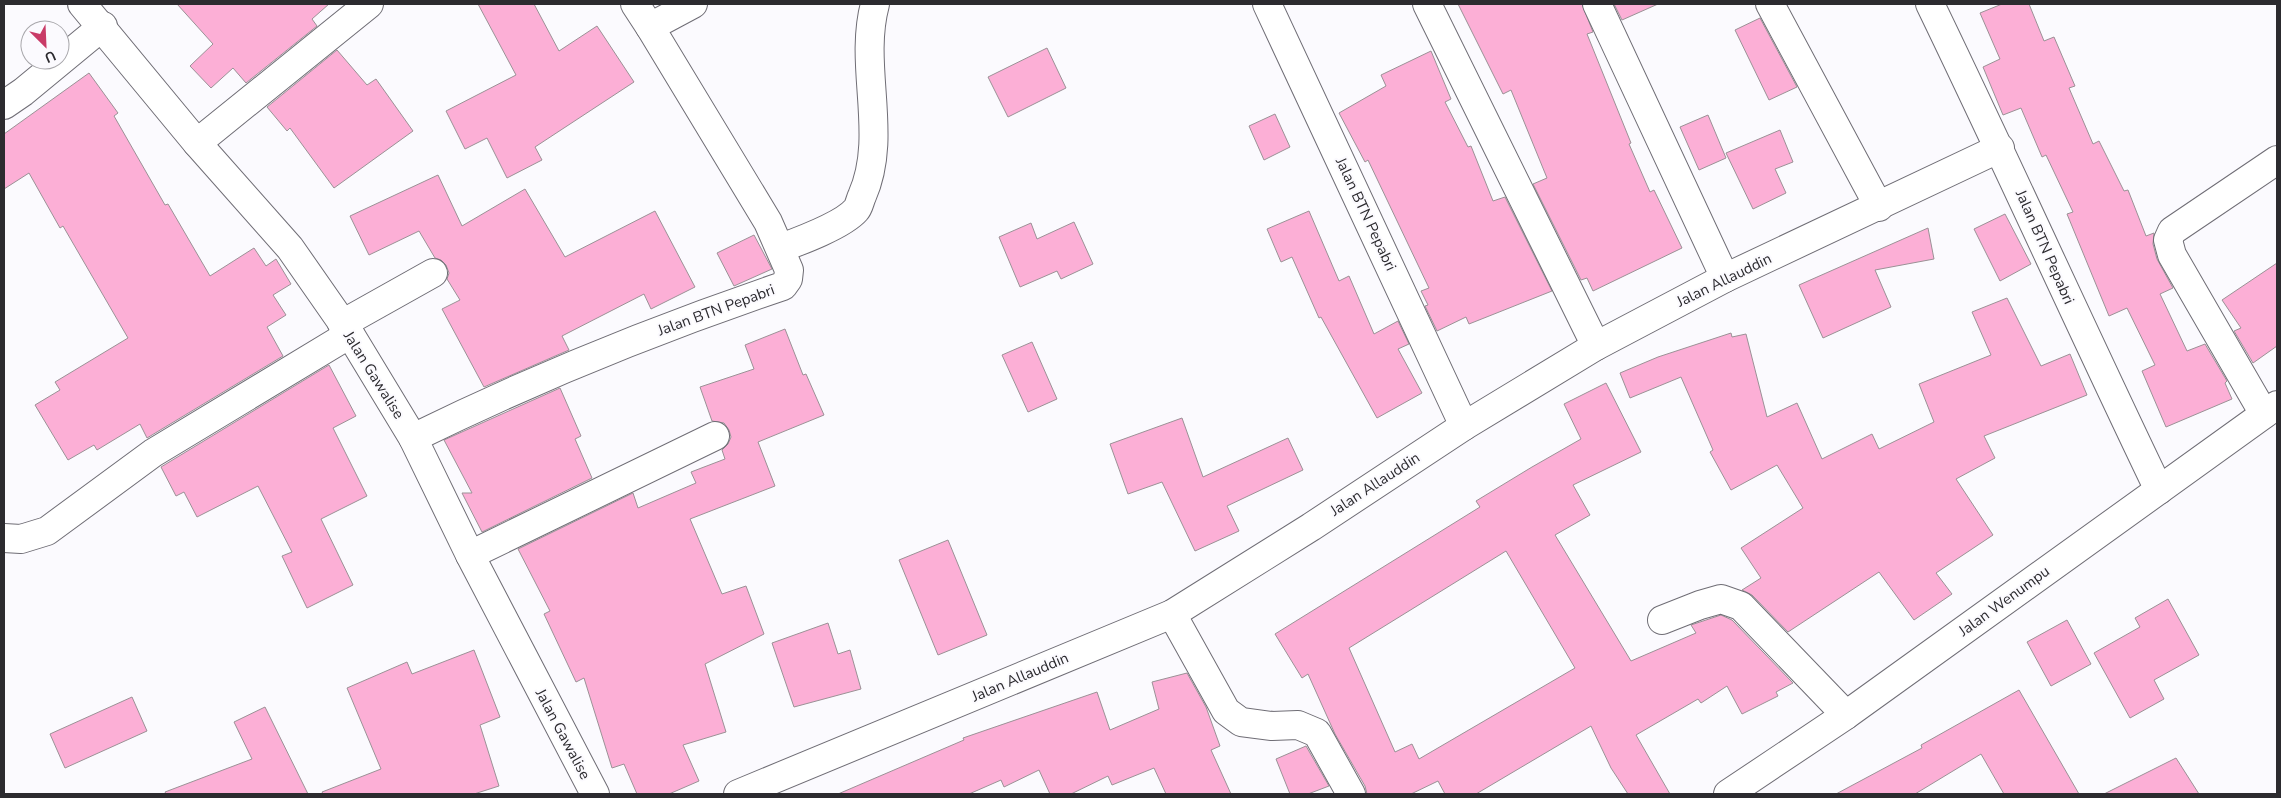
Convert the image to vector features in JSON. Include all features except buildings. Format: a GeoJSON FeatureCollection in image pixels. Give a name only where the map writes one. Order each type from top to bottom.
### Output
{"type":"FeatureCollection","features":[{"type":"Feature","properties":{"kind":"street","name":"Jalan Gawalise"},"geometry":{"type":"LineString","coordinates":[[82,4],[197,142],[290,248],[346,329],[413,438],[470,555],[594,794]]}},
{"type":"Feature","properties":{"kind":"street"},"geometry":{"type":"LineString","coordinates":[[197,142],[370,4]]}},
{"type":"Feature","properties":{"kind":"street","name":"Jalan BTN Pepabri"},"geometry":{"type":"LineString","coordinates":[[413,438],[585,359],[710,311],[783,286],[788,279],[789,270],[768,222],[635,4]]}},
{"type":"Feature","properties":{"kind":"street"},"geometry":{"type":"LineString","coordinates":[[650,27],[693,4]]}},
{"type":"Feature","properties":{"kind":"street"},"geometry":{"type":"LineString","coordinates":[[781,248],[826,230],[856,210],[870,177],[874,132],[870,76],[870,24],[875,4]]}},
{"type":"Feature","properties":{"kind":"street","name":"Jalan BTN Pepabri"},"geometry":{"type":"LineString","coordinates":[[1267,4],[1464,426]]}},
{"type":"Feature","properties":{"kind":"street"},"geometry":{"type":"LineString","coordinates":[[1427,4],[1596,346]]}},
{"type":"Feature","properties":{"kind":"street"},"geometry":{"type":"LineString","coordinates":[[1598,4],[1725,278]]}},
{"type":"Feature","properties":{"kind":"street"},"geometry":{"type":"LineString","coordinates":[[1770,4],[1879,207]]}},
{"type":"Feature","properties":{"kind":"street","name":"Jalan BTN Pepabri"},"geometry":{"type":"LineString","coordinates":[[1930,4],[2000,148],[2091,349],[2159,490]]}},
{"type":"Feature","properties":{"kind":"street"},"geometry":{"type":"LineString","coordinates":[[4,105],[23,92],[102,26]]}},
{"type":"Feature","properties":{"kind":"street","name":"Jalan Allauddin"},"geometry":{"type":"LineString","coordinates":[[738,794],[1172,614],[1464,426],[1596,346],[1725,278],[1879,207],[2000,148]]}},
{"type":"Feature","properties":{"kind":"street"},"geometry":{"type":"LineString","coordinates":[[2270,410],[2172,255],[2168,240],[2172,231],[2277,160]]}},
{"type":"Feature","properties":{"kind":"street"},"geometry":{"type":"LineString","coordinates":[[4,538],[21,539],[47,531],[153,453],[433,273]]}},
{"type":"Feature","properties":{"kind":"street","name":"Jalan Wenumpu"},"geometry":{"type":"LineString","coordinates":[[1728,794],[1846,715],[2270,410]]}},
{"type":"Feature","properties":{"kind":"street"},"geometry":{"type":"LineString","coordinates":[[470,555],[715,436]]}},
{"type":"Feature","properties":{"kind":"street"},"geometry":{"type":"LineString","coordinates":[[1662,620],[1721,599],[1741,606],[1846,715]]}},
{"type":"Feature","properties":{"kind":"street"},"geometry":{"type":"LineString","coordinates":[[1172,614],[1226,711],[1241,722],[1272,726],[1298,725],[1317,733],[1351,794]]}}]}
